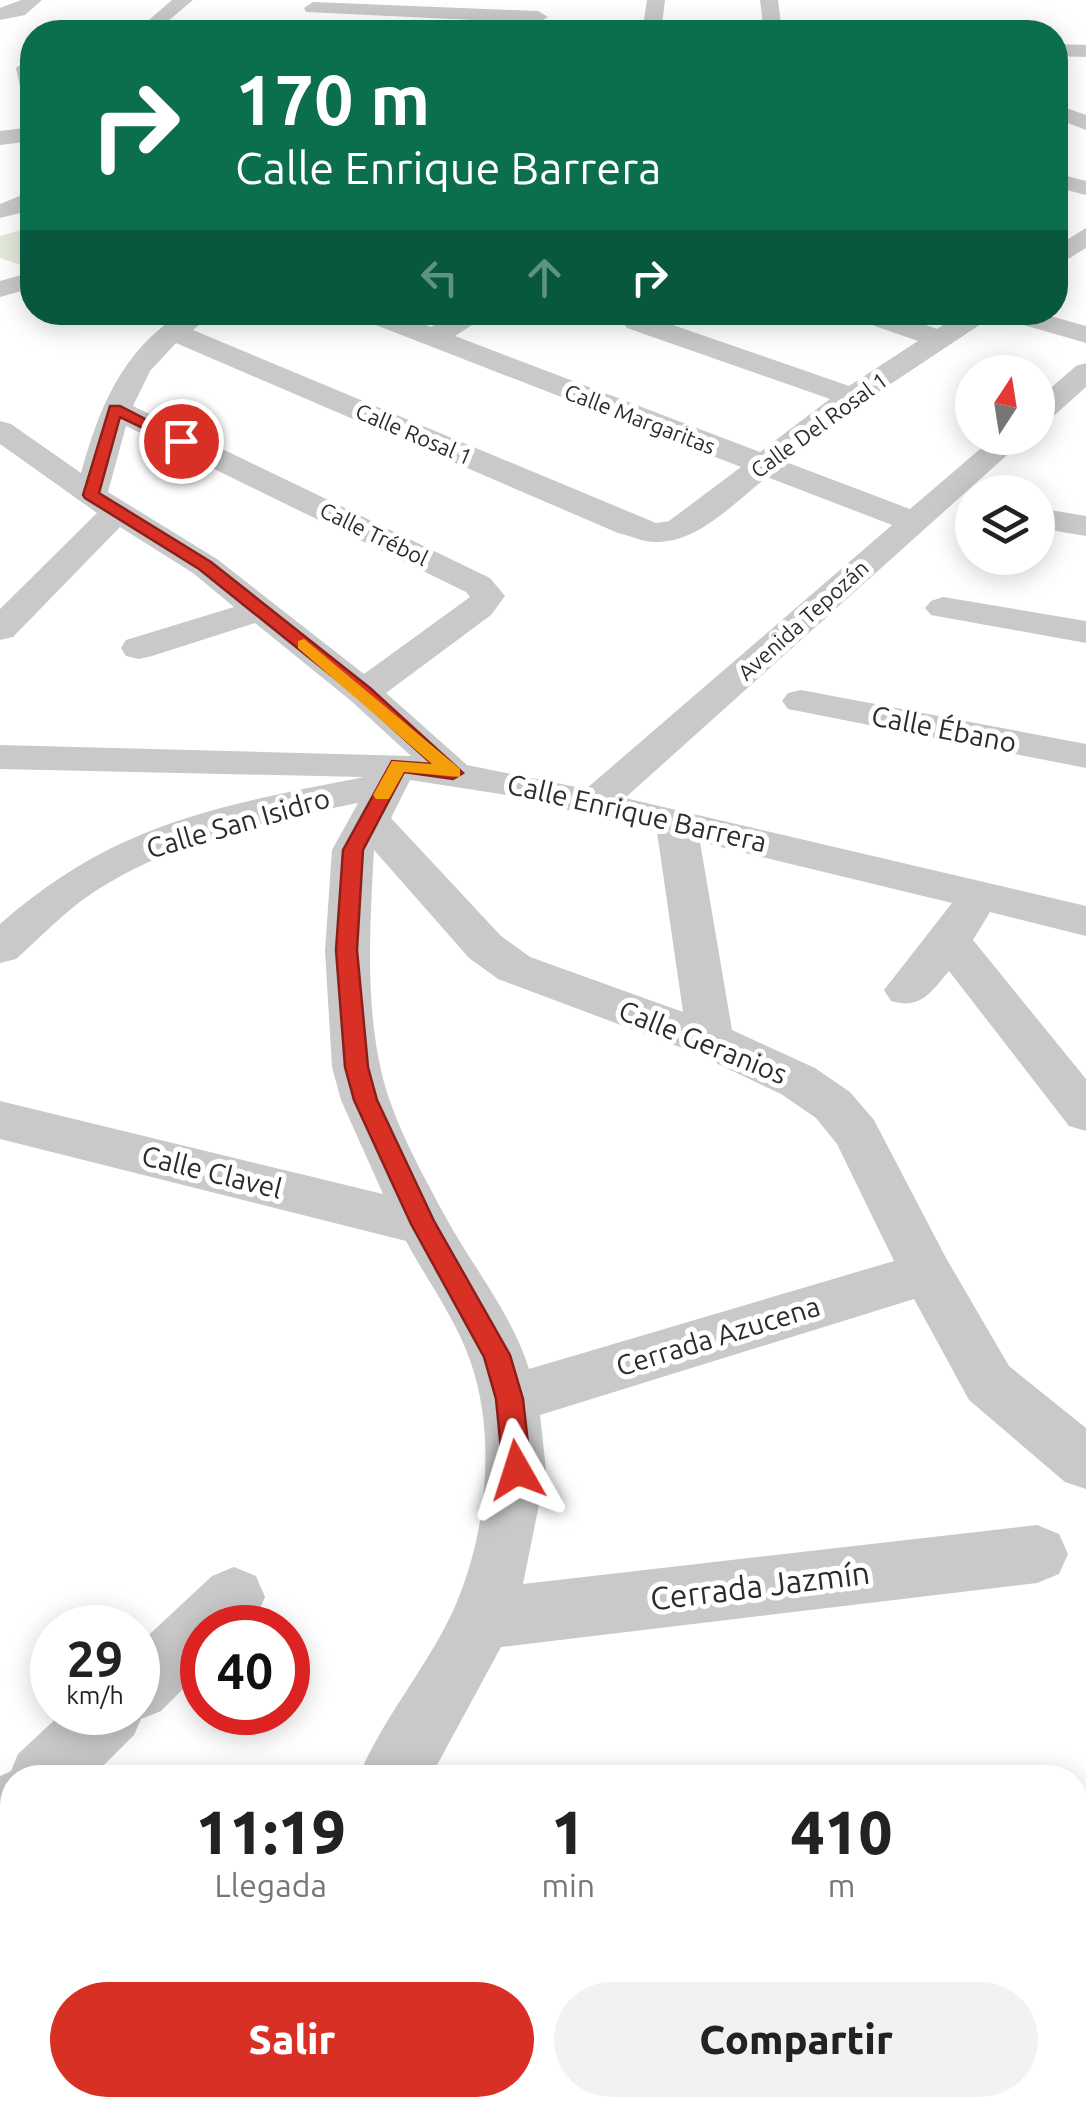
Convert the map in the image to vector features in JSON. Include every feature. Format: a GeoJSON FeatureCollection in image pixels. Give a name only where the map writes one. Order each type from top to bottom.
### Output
{"type":"FeatureCollection","features":[{"type":"Feature","properties":{"kind":"street"},"geometry":{"type":"LineString","coordinates":[[0,14],[18,11],[32,0]]}},
{"type":"Feature","properties":{"kind":"street"},"geometry":{"type":"LineString","coordinates":[[159,20],[184,0]]}},
{"type":"Feature","properties":{"kind":"street"},"geometry":{"type":"LineString","coordinates":[[311,9],[537,20]]}},
{"type":"Feature","properties":{"kind":"street"},"geometry":{"type":"LineString","coordinates":[[419,20],[426,13]]}},
{"type":"Feature","properties":{"kind":"street"},"geometry":{"type":"LineString","coordinates":[[0,629],[104,503],[115,409],[130,374],[183,325]]}},
{"type":"Feature","properties":{"kind":"street","name":"Calle Margaritas"},"geometry":{"type":"LineString","coordinates":[[399,325],[914,522]]}},
{"type":"Feature","properties":{"kind":"street"},"geometry":{"type":"LineString","coordinates":[[430,338],[454,325]]}},
{"type":"Feature","properties":{"kind":"street"},"geometry":{"type":"LineString","coordinates":[[646,325],[852,397]]}},
{"type":"Feature","properties":{"kind":"street"},"geometry":{"type":"LineString","coordinates":[[898,325],[940,340]]}},
{"type":"Feature","properties":{"kind":"street","name":"Calle Del Rosal 1"},"geometry":{"type":"LineString","coordinates":[[655,533],[679,529],[852,397],[962,325]]}},
{"type":"Feature","properties":{"kind":"street"},"geometry":{"type":"LineString","coordinates":[[1050,325],[1086,335]]}},
{"type":"Feature","properties":{"kind":"street","name":"Calle Rosal 1"},"geometry":{"type":"LineString","coordinates":[[174,332],[630,526],[655,533]]}},
{"type":"Feature","properties":{"kind":"street"},"geometry":{"type":"LineString","coordinates":[[1055,399],[1086,372]]}},
{"type":"Feature","properties":{"kind":"street","name":"Calle Trébol"},"geometry":{"type":"LineString","coordinates":[[115,409],[478,585],[488,596],[480,608],[364,692]]}},
{"type":"Feature","properties":{"kind":"street"},"geometry":{"type":"LineString","coordinates":[[0,430],[104,503],[205,566],[364,692],[453,773]]}},
{"type":"Feature","properties":{"kind":"street","name":"Avenida Tepozán"},"geometry":{"type":"LineString","coordinates":[[596,804],[991,455]]}},
{"type":"Feature","properties":{"kind":"street"},"geometry":{"type":"LineString","coordinates":[[1055,521],[1086,526]]}},
{"type":"Feature","properties":{"kind":"street"},"geometry":{"type":"LineString","coordinates":[[943,608],[1086,632]]}},
{"type":"Feature","properties":{"kind":"street"},"geometry":{"type":"LineString","coordinates":[[139,648],[260,610]]}},
{"type":"Feature","properties":{"kind":"street","name":"Calle Ébano"},"geometry":{"type":"LineString","coordinates":[[801,701],[1086,756]]}},
{"type":"Feature","properties":{"kind":"street","name":"Calle Enrique Barrera"},"geometry":{"type":"LineString","coordinates":[[0,757],[385,790],[453,773],[676,821],[1086,921]]}},
{"type":"Feature","properties":{"kind":"street"},"geometry":{"type":"LineString","coordinates":[[385,790],[353,850],[347,950],[356,1067],[365,1100],[423,1224],[497,1355],[510,1399],[517,1470],[504,1542],[482,1618],[431,1716],[400,1765]]}},
{"type":"Feature","properties":{"kind":"street","name":"Calle San Isidro"},"geometry":{"type":"LineString","coordinates":[[0,948],[75,884],[156,843],[294,804],[385,790]]}},
{"type":"Feature","properties":{"kind":"street","name":"Calle Geranios"},"geometry":{"type":"LineString","coordinates":[[385,790],[485,946],[514,968],[710,1040],[798,1081],[832,1106],[856,1133],[927,1273],[989,1382],[1086,1463]]}},
{"type":"Feature","properties":{"kind":"street"},"geometry":{"type":"LineString","coordinates":[[676,821],[710,1040]]}},
{"type":"Feature","properties":{"kind":"street"},"geometry":{"type":"LineString","coordinates":[[908,990],[950,941],[979,895]]}},
{"type":"Feature","properties":{"kind":"street"},"geometry":{"type":"LineString","coordinates":[[950,941],[1086,1113]]}},
{"type":"Feature","properties":{"kind":"street","name":"Calle Clavel"},"geometry":{"type":"LineString","coordinates":[[0,1120],[423,1224]]}},
{"type":"Feature","properties":{"kind":"street","name":"Cerrada Azucena"},"geometry":{"type":"LineString","coordinates":[[510,1399],[927,1273]]}},
{"type":"Feature","properties":{"kind":"street","name":"Cerrada Jazmín"},"geometry":{"type":"LineString","coordinates":[[482,1618],[1038,1554]]}},
{"type":"Feature","properties":{"kind":"street"},"geometry":{"type":"LineString","coordinates":[[160,1667],[234,1597]]}},
{"type":"Feature","properties":{"kind":"street"},"geometry":{"type":"LineString","coordinates":[[56,1765],[87,1735]]}},
{"type":"Feature","properties":{"kind":"green space"},"geometry":{"type":"Polygon","coordinates":[[[20,230],[20,265],[0,258],[0,236],[20,230]]]}},
{"type":"Feature","properties":{"kind":"slow traffic"},"geometry":{"type":"LineString","coordinates":[[304,645],[364,692],[453,773],[398,766],[383,795]]}},
{"type":"Feature","properties":{"kind":"route"},"geometry":{"type":"LineString","coordinates":[[181,441],[115,409],[90,495],[205,566],[364,692],[453,773],[398,766],[353,850],[347,950],[356,1067],[365,1100],[423,1224],[497,1355],[510,1399],[517,1470]]}}]}
